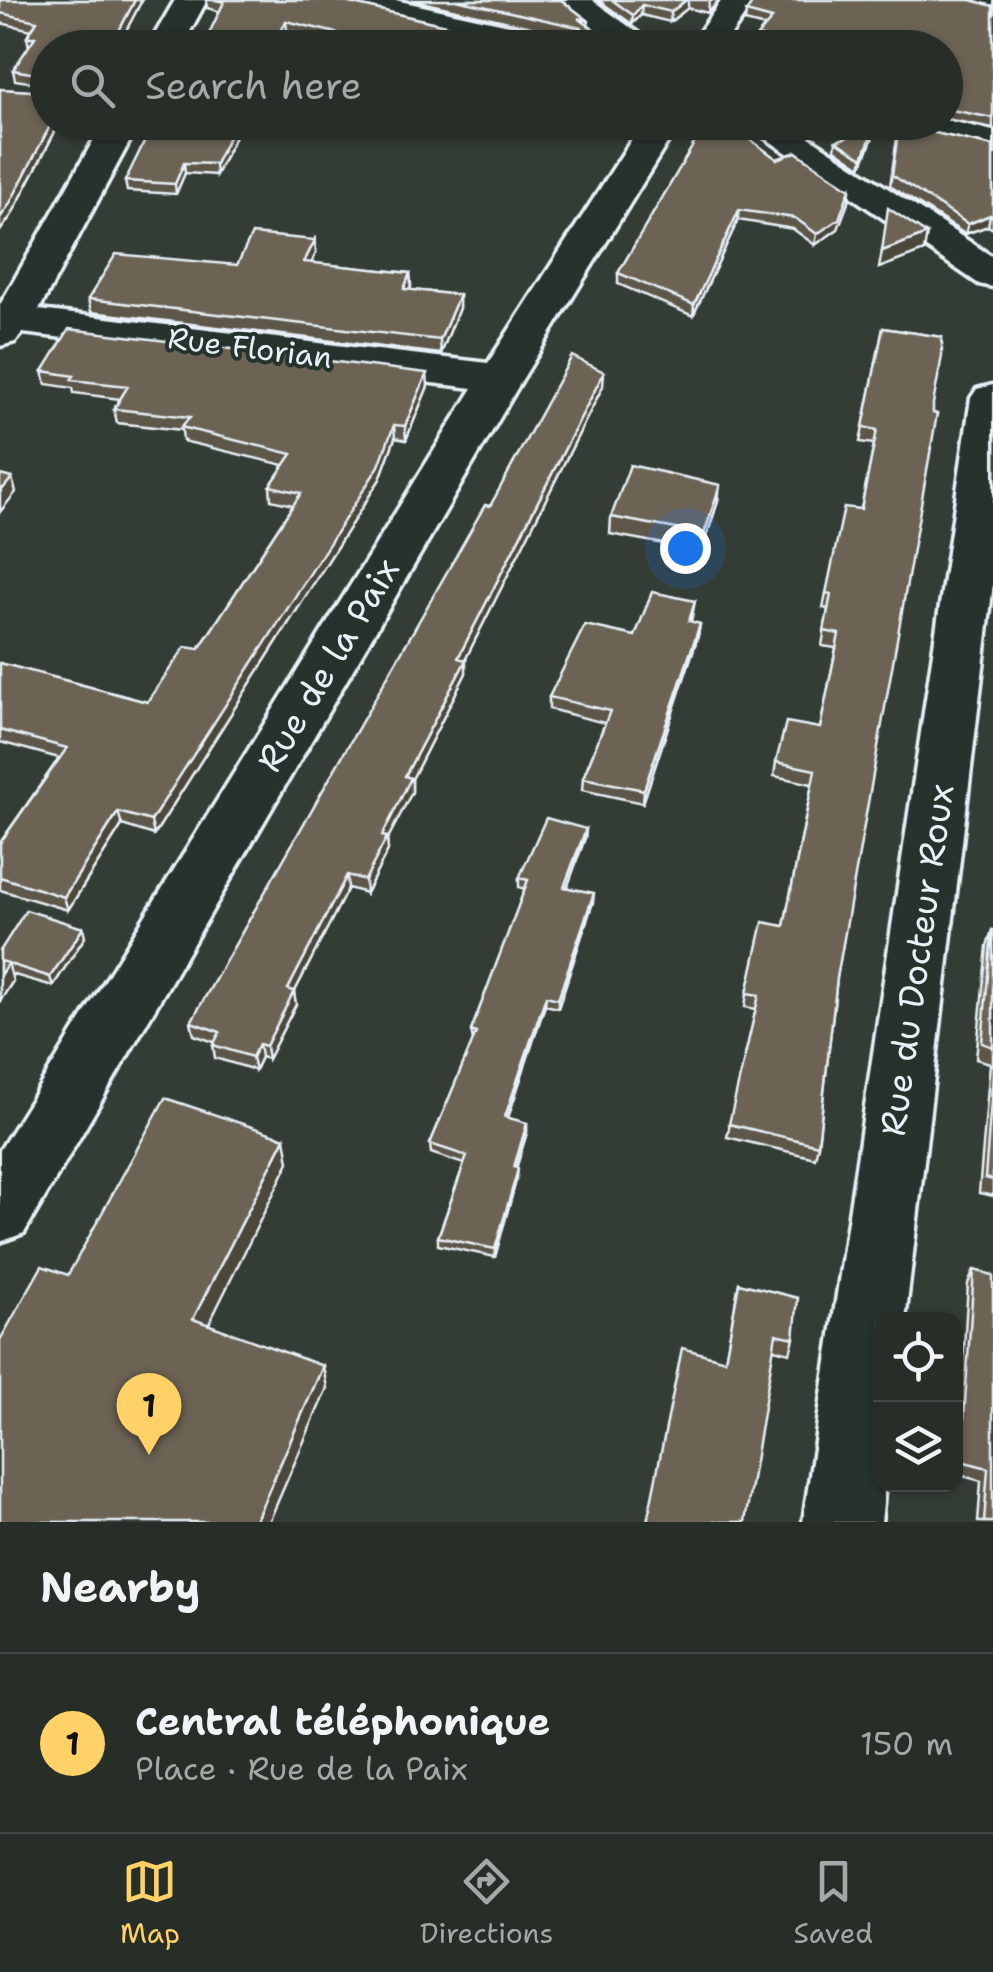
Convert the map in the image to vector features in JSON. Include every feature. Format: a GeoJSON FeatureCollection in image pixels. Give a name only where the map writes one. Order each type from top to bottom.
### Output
{"type":"FeatureCollection","features":[{"type":"Feature","properties":{"kind":"street"},"geometry":{"type":"LineString","coordinates":[[174,30],[191,0]]}},
{"type":"Feature","properties":{"kind":"street"},"geometry":{"type":"LineString","coordinates":[[350,0],[487,30]]}},
{"type":"Feature","properties":{"kind":"street"},"geometry":{"type":"LineString","coordinates":[[570,0],[615,30]]}},
{"type":"Feature","properties":{"kind":"street"},"geometry":{"type":"LineString","coordinates":[[718,30],[740,0]]}},
{"type":"Feature","properties":{"kind":"street"},"geometry":{"type":"LineString","coordinates":[[982,0],[993,2]]}},
{"type":"Feature","properties":{"kind":"street"},"geometry":{"type":"LineString","coordinates":[[963,135],[993,142]]}},
{"type":"Feature","properties":{"kind":"street"},"geometry":{"type":"LineString","coordinates":[[4,324],[111,140]]}},
{"type":"Feature","properties":{"kind":"street","name":"Rue de la Paix"},"geometry":{"type":"LineString","coordinates":[[0,1210],[501,378],[651,140]]}},
{"type":"Feature","properties":{"kind":"street"},"geometry":{"type":"LineString","coordinates":[[787,140],[993,275]]}},
{"type":"Feature","properties":{"kind":"street","name":"Rue Florian"},"geometry":{"type":"LineString","coordinates":[[4,324],[501,378]]}},
{"type":"Feature","properties":{"kind":"street","name":"Rue du Docteur Roux"},"geometry":{"type":"LineString","coordinates":[[842,1522],[993,398]]}},
{"type":"Feature","properties":{"kind":"building"},"geometry":{"type":"Polygon","coordinates":[[[0,0],[135,0],[119,30],[31,30],[37,21],[0,13],[0,0]]]}},
{"type":"Feature","properties":{"kind":"building"},"geometry":{"type":"Polygon","coordinates":[[[216,0],[336,0],[467,30],[324,30],[286,21],[282,30],[211,30],[224,2],[216,0]]]}},
{"type":"Feature","properties":{"kind":"building"},"geometry":{"type":"Polygon","coordinates":[[[456,0],[561,0],[589,21],[578,18],[595,30],[456,0]]]}},
{"type":"Feature","properties":{"kind":"building"},"geometry":{"type":"Polygon","coordinates":[[[612,0],[686,0],[671,12],[642,5],[633,15],[612,0]]]}},
{"type":"Feature","properties":{"kind":"building"},"geometry":{"type":"Polygon","coordinates":[[[754,0],[971,0],[993,6],[993,118],[963,112],[963,30],[762,30],[772,19],[746,12],[754,0]]]}},
{"type":"Feature","properties":{"kind":"building"},"geometry":{"type":"Polygon","coordinates":[[[30,44],[30,73],[13,70],[30,44]]]}},
{"type":"Feature","properties":{"kind":"building"},"geometry":{"type":"Polygon","coordinates":[[[0,89],[30,91],[30,140],[43,140],[0,218],[0,89]]]}},
{"type":"Feature","properties":{"kind":"building"},"geometry":{"type":"Polygon","coordinates":[[[963,139],[993,146],[993,217],[968,224],[892,175],[897,140],[963,139]]]}},
{"type":"Feature","properties":{"kind":"building"},"geometry":{"type":"Polygon","coordinates":[[[145,140],[227,140],[215,164],[184,163],[175,184],[125,181],[145,140]]]}},
{"type":"Feature","properties":{"kind":"building"},"geometry":{"type":"Polygon","coordinates":[[[696,140],[751,140],[777,159],[796,152],[850,189],[839,219],[817,234],[795,218],[739,210],[694,305],[618,273],[696,140]]]}},
{"type":"Feature","properties":{"kind":"building"},"geometry":{"type":"Polygon","coordinates":[[[839,140],[870,140],[863,158],[836,141],[839,140]]]}},
{"type":"Feature","properties":{"kind":"building"},"geometry":{"type":"Polygon","coordinates":[[[888,208],[927,234],[882,251],[888,208]]]}},
{"type":"Feature","properties":{"kind":"building"},"geometry":{"type":"Polygon","coordinates":[[[252,234],[315,240],[304,262],[410,273],[404,289],[459,295],[440,340],[88,299],[116,254],[237,265],[252,234]]]}},
{"type":"Feature","properties":{"kind":"building"},"geometry":{"type":"Polygon","coordinates":[[[883,328],[942,337],[942,356],[933,404],[933,413],[937,414],[837,978],[818,1145],[729,1124],[759,995],[747,993],[763,922],[784,926],[815,770],[776,762],[786,722],[820,728],[839,634],[824,631],[831,594],[826,593],[844,507],[861,509],[877,430],[863,427],[883,328]]]}},
{"type":"Feature","properties":{"kind":"building"},"geometry":{"type":"Polygon","coordinates":[[[69,329],[427,373],[405,426],[394,425],[379,466],[151,821],[118,812],[64,897],[0,877],[0,843],[67,748],[0,730],[0,663],[147,702],[185,647],[199,649],[301,493],[270,486],[292,454],[181,427],[190,417],[114,409],[128,386],[71,380],[74,376],[43,371],[69,329]]]}},
{"type":"Feature","properties":{"kind":"building"},"geometry":{"type":"Polygon","coordinates":[[[572,356],[604,372],[458,658],[466,660],[405,776],[411,778],[365,880],[347,875],[288,989],[294,991],[266,1046],[259,1044],[252,1057],[213,1045],[220,1032],[191,1022],[485,505],[490,506],[572,356]]]}},
{"type":"Feature","properties":{"kind":"building"},"geometry":{"type":"Polygon","coordinates":[[[630,465],[720,485],[704,534],[611,517],[630,465]]]}},
{"type":"Feature","properties":{"kind":"building"},"geometry":{"type":"Polygon","coordinates":[[[0,475],[12,478],[0,492],[0,475]]]}},
{"type":"Feature","properties":{"kind":"building"},"geometry":{"type":"Polygon","coordinates":[[[652,592],[695,601],[689,621],[700,624],[644,790],[583,778],[610,711],[549,697],[585,625],[635,636],[652,592]]]}},
{"type":"Feature","properties":{"kind":"building"},"geometry":{"type":"Polygon","coordinates":[[[546,818],[586,829],[564,887],[594,893],[558,999],[546,996],[505,1117],[527,1123],[495,1249],[438,1237],[467,1156],[430,1144],[476,1033],[471,1031],[528,880],[519,878],[546,818]]]}},
{"type":"Feature","properties":{"kind":"building"},"geometry":{"type":"Polygon","coordinates":[[[26,910],[83,928],[50,977],[0,961],[0,951],[26,910]]]}},
{"type":"Feature","properties":{"kind":"building"},"geometry":{"type":"Polygon","coordinates":[[[993,930],[993,1047],[982,1043],[993,930]]]}},
{"type":"Feature","properties":{"kind":"building"},"geometry":{"type":"Polygon","coordinates":[[[993,1075],[993,1180],[985,1178],[993,1075]]]}},
{"type":"Feature","properties":{"kind":"building"},"geometry":{"type":"Polygon","coordinates":[[[165,1098],[285,1138],[193,1319],[323,1366],[255,1522],[0,1522],[0,1340],[42,1266],[68,1275],[165,1098]]]}},
{"type":"Feature","properties":{"kind":"building"},"geometry":{"type":"Polygon","coordinates":[[[974,1270],[993,1275],[993,1522],[984,1522],[988,1468],[963,1462],[974,1270]]]}},
{"type":"Feature","properties":{"kind":"building"},"geometry":{"type":"Polygon","coordinates":[[[739,1283],[798,1298],[794,1338],[776,1334],[745,1522],[647,1522],[682,1348],[725,1360],[739,1283]]]}},
{"type":"Feature","properties":{"kind":"place","name":"Central téléphonique"},"geometry":{"type":"Point","coordinates":[149,1455]}}]}
